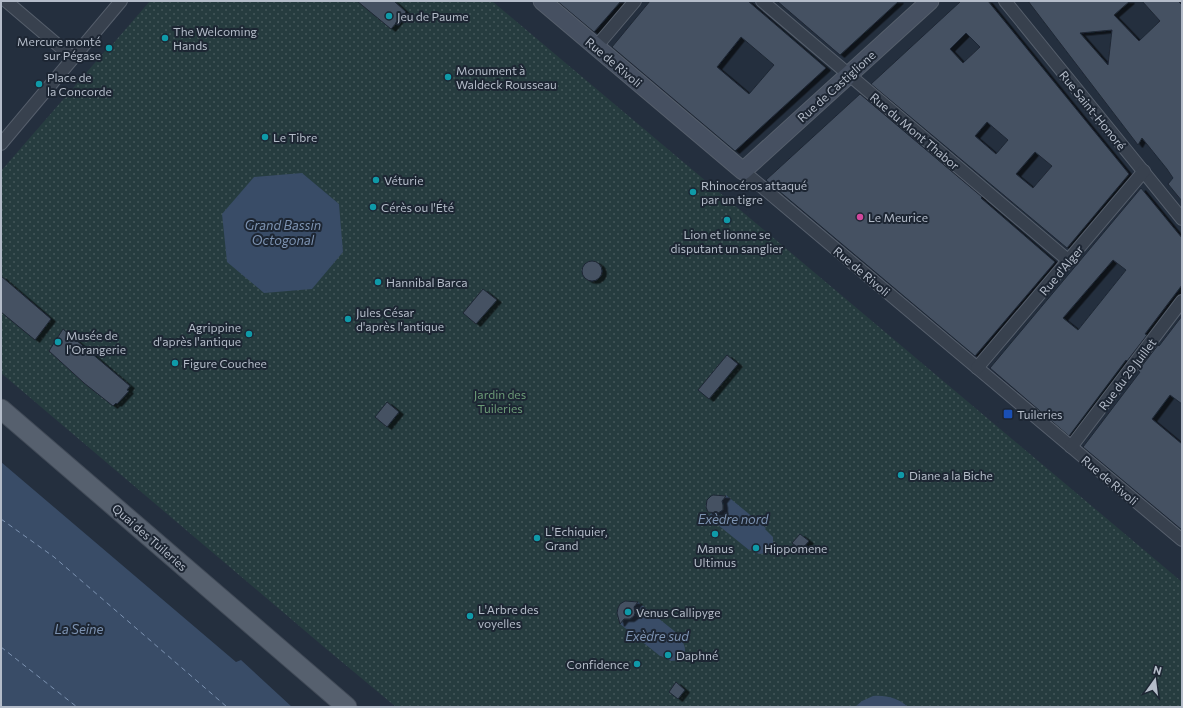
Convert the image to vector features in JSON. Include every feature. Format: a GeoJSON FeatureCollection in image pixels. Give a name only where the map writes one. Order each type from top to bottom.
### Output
{"type":"FeatureCollection","features":[{"type":"Feature","properties":{"kind":"main road","name":"Quai des Tuileries"},"geometry":{"type":"LineString","coordinates":[[1,409],[347,707]]}},
{"type":"Feature","properties":{"kind":"street"},"geometry":{"type":"LineString","coordinates":[[6,1],[73,58]]}},
{"type":"Feature","properties":{"kind":"street"},"geometry":{"type":"LineString","coordinates":[[1,144],[121,1]]}},
{"type":"Feature","properties":{"kind":"street","name":"Rue de Rivoli"},"geometry":{"type":"LineString","coordinates":[[542,1],[1182,540]]}},
{"type":"Feature","properties":{"kind":"street"},"geometry":{"type":"LineString","coordinates":[[596,47],[635,1]]}},
{"type":"Feature","properties":{"kind":"street","name":"Rue du Mont Thabor"},"geometry":{"type":"LineString","coordinates":[[762,1],[1069,261]]}},
{"type":"Feature","properties":{"kind":"street","name":"Rue de Castiglione"},"geometry":{"type":"LineString","coordinates":[[743,171],[930,1]]}},
{"type":"Feature","properties":{"kind":"street","name":"Rue Saint-Honoré"},"geometry":{"type":"LineString","coordinates":[[1005,1],[1182,219]]}},
{"type":"Feature","properties":{"kind":"street","name":"Rue d'Alger"},"geometry":{"type":"LineString","coordinates":[[977,368],[1144,171]]}},
{"type":"Feature","properties":{"kind":"street","name":"Rue du 29 Juillet"},"geometry":{"type":"LineString","coordinates":[[1071,447],[1182,301]]}},
{"type":"Feature","properties":{"kind":"green space","name":"Jardin des Tuileries"},"geometry":{"type":"Polygon","coordinates":[[[150,1],[492,1],[1182,582],[1182,707],[396,707],[1,373],[1,171],[106,50],[108,52],[112,47],[111,46],[150,1]]]}},
{"type":"Feature","properties":{"kind":"water","name":"Grand Bassin Octogonal"},"geometry":{"type":"Polygon","coordinates":[[[302,173],[339,204],[343,252],[312,289],[264,293],[227,262],[222,214],[254,177],[302,173]]]}},
{"type":"Feature","properties":{"kind":"water","name":"La Seine"},"geometry":{"type":"Polygon","coordinates":[[[1,462],[236,662],[241,660],[292,707],[1,707],[1,462]]]}},
{"type":"Feature","properties":{"kind":"water","name":"Exèdre nord"},"geometry":{"type":"Polygon","coordinates":[[[726,495],[766,528],[765,529],[773,537],[773,544],[767,553],[759,554],[749,550],[708,517],[713,511],[718,513],[723,510],[723,505],[721,502],[726,495]]]}},
{"type":"Feature","properties":{"kind":"water","name":"Exèdre sud"},"geometry":{"type":"Polygon","coordinates":[[[638,602],[678,634],[677,636],[684,644],[685,648],[684,655],[681,658],[671,661],[660,656],[620,624],[625,618],[630,619],[634,616],[635,612],[633,608],[638,602]]]}},
{"type":"Feature","properties":{"kind":"water"},"geometry":{"type":"Polygon","coordinates":[[[873,696],[892,698],[900,701],[908,707],[855,707],[862,701],[873,696]]]}},
{"type":"Feature","properties":{"kind":"building","name":"Jeu de Paume"},"geometry":{"type":"Polygon","coordinates":[[[357,1],[394,1],[406,12],[391,29],[357,1]]]}},
{"type":"Feature","properties":{"kind":"building"},"geometry":{"type":"Polygon","coordinates":[[[557,1],[621,1],[594,32],[557,1]]]}},
{"type":"Feature","properties":{"kind":"building"},"geometry":{"type":"Polygon","coordinates":[[[650,1],[748,1],[826,68],[735,151],[612,47],[650,1]],[[741,37],[717,67],[749,94],[774,65],[741,37]]]}},
{"type":"Feature","properties":{"kind":"building"},"geometry":{"type":"Polygon","coordinates":[[[777,1],[899,1],[840,55],[777,1]]]}},
{"type":"Feature","properties":{"kind":"building"},"geometry":{"type":"Polygon","coordinates":[[[961,1],[988,1],[1129,174],[1067,248],[871,84],[961,1]],[[966,33],[950,49],[963,63],[980,47],[966,33]],[[987,122],[975,136],[996,154],[1008,140],[987,122]],[[1035,152],[1016,174],[1033,188],[1052,166],[1035,152]]]}},
{"type":"Feature","properties":{"kind":"building"},"geometry":{"type":"Polygon","coordinates":[[[1028,1],[1130,1],[1114,15],[1139,41],[1160,21],[1142,1],[1178,1],[1182,5],[1182,201],[1168,184],[1173,178],[1142,138],[1138,145],[1028,1]],[[1112,30],[1080,33],[1108,65],[1112,30]]]}},
{"type":"Feature","properties":{"kind":"building"},"geometry":{"type":"Polygon","coordinates":[[[860,94],[982,197],[981,198],[1055,262],[975,356],[766,180],[860,94]]]}},
{"type":"Feature","properties":{"kind":"building"},"geometry":{"type":"Polygon","coordinates":[[[1141,188],[1182,238],[1182,285],[1145,334],[1147,335],[1127,361],[1126,360],[1069,436],[990,368],[1141,188]],[[1113,260],[1063,318],[1078,330],[1126,270],[1113,260]]]}},
{"type":"Feature","properties":{"kind":"building"},"geometry":{"type":"Polygon","coordinates":[[[592,261],[599,264],[602,271],[599,278],[592,281],[585,278],[582,271],[585,264],[592,261]]]}},
{"type":"Feature","properties":{"kind":"building"},"geometry":{"type":"Polygon","coordinates":[[[1,276],[51,319],[35,340],[1,312],[1,276]]]}},
{"type":"Feature","properties":{"kind":"building"},"geometry":{"type":"Polygon","coordinates":[[[483,289],[497,300],[476,324],[463,313],[483,289]]]}},
{"type":"Feature","properties":{"kind":"building"},"geometry":{"type":"Polygon","coordinates":[[[1182,316],[1182,404],[1170,395],[1152,419],[1182,444],[1182,530],[1083,447],[1140,372],[1138,371],[1182,316]]]}},
{"type":"Feature","properties":{"kind":"building"},"geometry":{"type":"Polygon","coordinates":[[[63,329],[130,386],[127,390],[129,391],[117,404],[116,403],[113,406],[84,383],[49,351],[63,329]]]}},
{"type":"Feature","properties":{"kind":"building"},"geometry":{"type":"Polygon","coordinates":[[[727,355],[738,364],[709,399],[698,390],[727,355]]]}},
{"type":"Feature","properties":{"kind":"building"},"geometry":{"type":"Polygon","coordinates":[[[387,402],[399,412],[387,427],[375,417],[387,402]]]}},
{"type":"Feature","properties":{"kind":"building"},"geometry":{"type":"Polygon","coordinates":[[[713,495],[726,496],[722,501],[723,510],[718,513],[708,512],[706,507],[707,500],[713,495]]]}},
{"type":"Feature","properties":{"kind":"building"},"geometry":{"type":"Polygon","coordinates":[[[800,534],[809,541],[801,550],[792,543],[800,534]]]}},
{"type":"Feature","properties":{"kind":"building"},"geometry":{"type":"Polygon","coordinates":[[[625,601],[638,602],[634,607],[634,616],[630,619],[624,619],[620,624],[617,613],[618,608],[620,604],[625,601]]]}},
{"type":"Feature","properties":{"kind":"building"},"geometry":{"type":"Polygon","coordinates":[[[676,682],[685,690],[678,699],[669,692],[676,682]]]}},
{"type":"Feature","properties":{"kind":"ferry route"},"geometry":{"type":"LineString","coordinates":[[1,519],[54,557],[227,707]]}},
{"type":"Feature","properties":{"kind":"ferry route"},"geometry":{"type":"LineString","coordinates":[[1,647],[77,707]]}},
{"type":"Feature","properties":{"kind":"place","name":"Jeu de Paume"},"geometry":{"type":"Point","coordinates":[389,16]}},
{"type":"Feature","properties":{"kind":"place","name":"The Welcoming Hands"},"geometry":{"type":"Point","coordinates":[165,38]}},
{"type":"Feature","properties":{"kind":"place","name":"Mercure monté sur Pégase"},"geometry":{"type":"Point","coordinates":[109,48]}},
{"type":"Feature","properties":{"kind":"place","name":"Monument à Waldeck Rousseau"},"geometry":{"type":"Point","coordinates":[448,77]}},
{"type":"Feature","properties":{"kind":"place","name":"Place de la Concorde"},"geometry":{"type":"Point","coordinates":[39,84]}},
{"type":"Feature","properties":{"kind":"place","name":"Le Tibre"},"geometry":{"type":"Point","coordinates":[265,137]}},
{"type":"Feature","properties":{"kind":"place","name":"Véturie"},"geometry":{"type":"Point","coordinates":[376,180]}},
{"type":"Feature","properties":{"kind":"place","name":"Rhinocéros attaqué par un tigre"},"geometry":{"type":"Point","coordinates":[693,192]}},
{"type":"Feature","properties":{"kind":"place","name":"Cérès ou l'Été"},"geometry":{"type":"Point","coordinates":[373,207]}},
{"type":"Feature","properties":{"kind":"place","name":"Le Meurice"},"geometry":{"type":"Point","coordinates":[860,217]}},
{"type":"Feature","properties":{"kind":"place","name":"Lion et lionne se disputant un sanglier"},"geometry":{"type":"Point","coordinates":[727,220]}},
{"type":"Feature","properties":{"kind":"place","name":"Hannibal Barca"},"geometry":{"type":"Point","coordinates":[378,282]}},
{"type":"Feature","properties":{"kind":"place","name":"Jules César d'après l'antique"},"geometry":{"type":"Point","coordinates":[348,319]}},
{"type":"Feature","properties":{"kind":"place","name":"Agrippine d'après l'antique"},"geometry":{"type":"Point","coordinates":[249,334]}},
{"type":"Feature","properties":{"kind":"place","name":"Musée de l'Orangerie"},"geometry":{"type":"Point","coordinates":[58,342]}},
{"type":"Feature","properties":{"kind":"place","name":"Figure Couchee"},"geometry":{"type":"Point","coordinates":[175,363]}},
{"type":"Feature","properties":{"kind":"place","name":"Tuileries"},"geometry":{"type":"Point","coordinates":[1008,414]}},
{"type":"Feature","properties":{"kind":"place","name":"Diane a la Biche"},"geometry":{"type":"Point","coordinates":[901,475]}},
{"type":"Feature","properties":{"kind":"place","name":"Manus Ultimus"},"geometry":{"type":"Point","coordinates":[715,534]}},
{"type":"Feature","properties":{"kind":"place","name":"L'Echiquier, Grand"},"geometry":{"type":"Point","coordinates":[537,538]}},
{"type":"Feature","properties":{"kind":"place","name":"Hippomene"},"geometry":{"type":"Point","coordinates":[756,548]}},
{"type":"Feature","properties":{"kind":"place","name":"Venus Callipyge"},"geometry":{"type":"Point","coordinates":[628,612]}},
{"type":"Feature","properties":{"kind":"place","name":"L'Arbre des voyelles"},"geometry":{"type":"Point","coordinates":[470,616]}},
{"type":"Feature","properties":{"kind":"place","name":"Daphné"},"geometry":{"type":"Point","coordinates":[668,655]}},
{"type":"Feature","properties":{"kind":"place","name":"Confidence"},"geometry":{"type":"Point","coordinates":[637,664]}}]}
